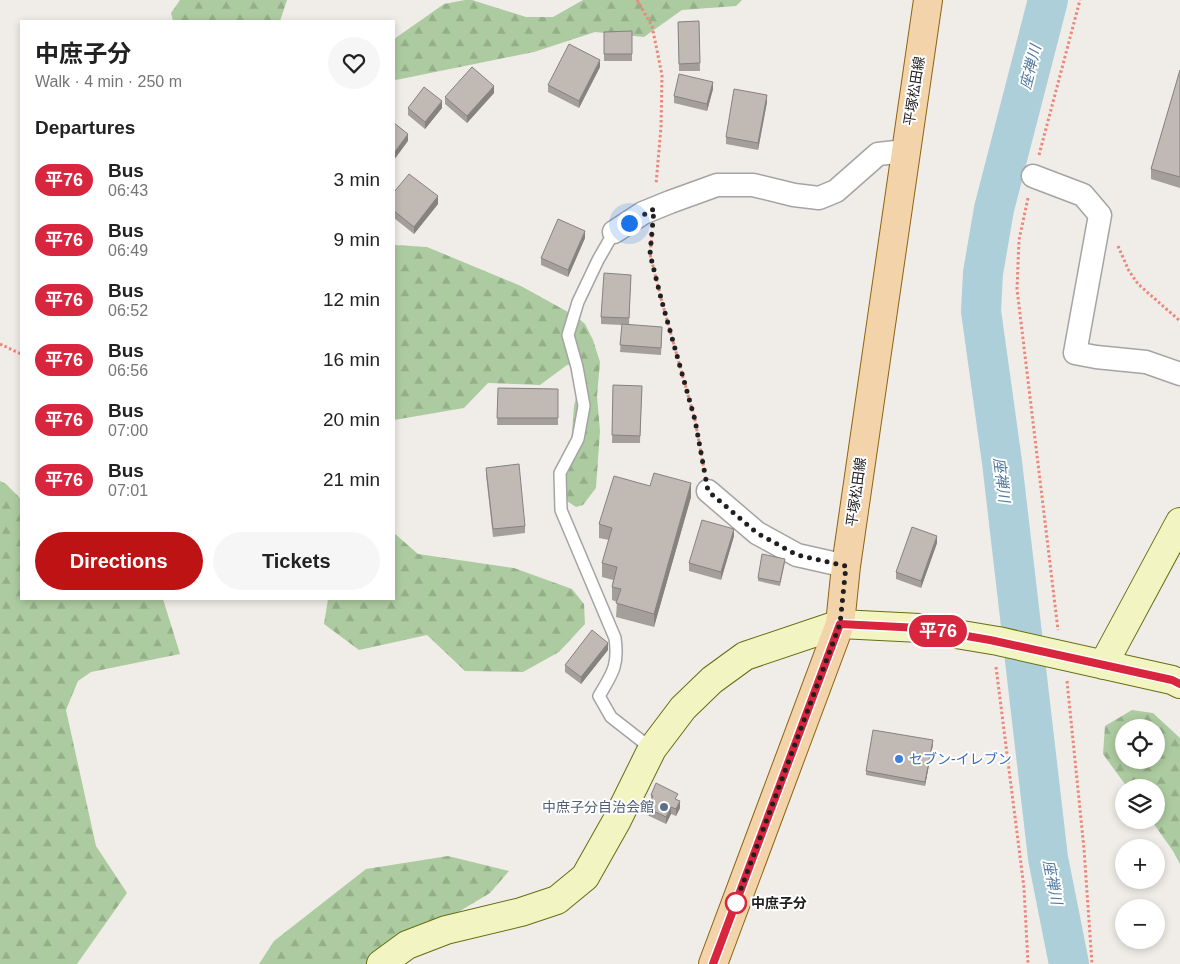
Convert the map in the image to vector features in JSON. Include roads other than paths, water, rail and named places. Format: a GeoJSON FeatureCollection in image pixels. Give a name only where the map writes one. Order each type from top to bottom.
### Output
{"type":"FeatureCollection","features":[{"type":"Feature","properties":{"kind":"main road","name":"平塚松田線"},"geometry":{"type":"LineString","coordinates":[[713,964],[840,624],[846,566],[928,0]]}},
{"type":"Feature","properties":{"kind":"street"},"geometry":{"type":"LineString","coordinates":[[614,232],[654,209],[717,185],[753,184],[794,195],[819,198],[836,192],[878,154],[905,151]]}},
{"type":"Feature","properties":{"kind":"street"},"geometry":{"type":"LineString","coordinates":[[1033,176],[1083,195],[1100,215],[1075,353],[1096,358],[1146,362],[1180,374]]}},
{"type":"Feature","properties":{"kind":"street"},"geometry":{"type":"LineString","coordinates":[[708,491],[757,533],[797,555],[846,566]]}},
{"type":"Feature","properties":{"kind":"street"},"geometry":{"type":"LineString","coordinates":[[1103,665],[1180,522]]}},
{"type":"Feature","properties":{"kind":"street"},"geometry":{"type":"LineString","coordinates":[[381,964],[407,945],[446,930],[521,912],[557,900],[585,877],[616,822],[652,749],[683,708],[712,680],[745,656],[840,624],[920,628],[994,640],[1180,684]]}},
{"type":"Feature","properties":{"kind":"lane"},"geometry":{"type":"LineString","coordinates":[[614,232],[578,302],[568,335],[578,367],[584,406],[578,439],[560,473],[561,510],[615,638],[617,654],[614,671],[599,696],[611,717],[652,749]]}},
{"type":"Feature","properties":{"kind":"waterway","name":"座禅川"},"geometry":{"type":"LineString","coordinates":[[1048,0],[994,209],[983,273],[981,311],[1002,462],[1048,858],[1069,964]]}},
{"type":"Feature","properties":{"kind":"place","name":"セブン-イレブン"},"geometry":{"type":"Point","coordinates":[899,759]}},
{"type":"Feature","properties":{"kind":"place","name":"中庶子分自治会館"},"geometry":{"type":"Point","coordinates":[664,807]}},
{"type":"Feature","properties":{"kind":"place","name":"中庶子分"},"geometry":{"type":"Point","coordinates":[736,903]}}]}
